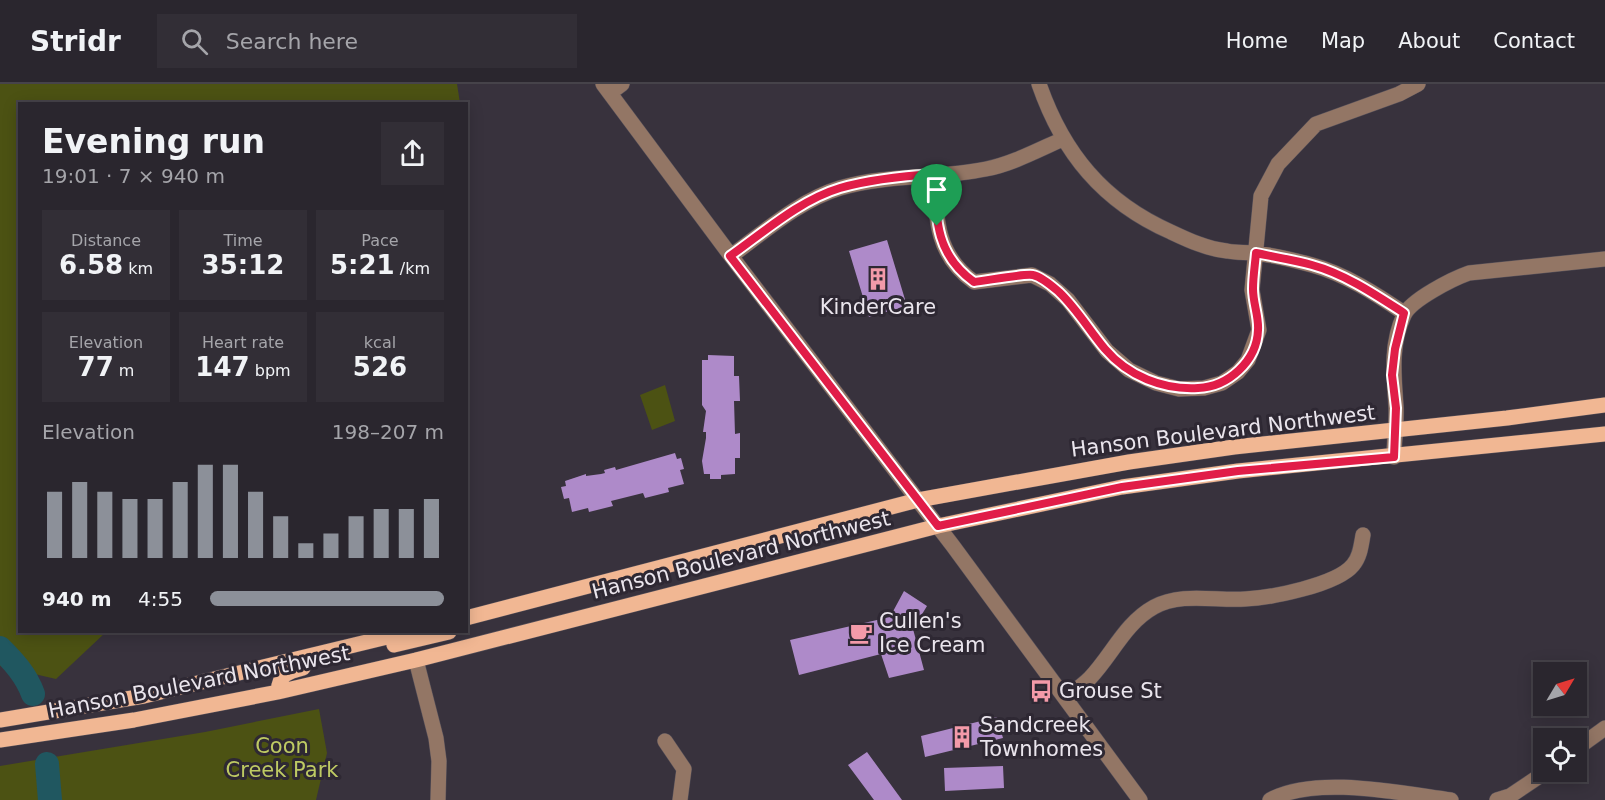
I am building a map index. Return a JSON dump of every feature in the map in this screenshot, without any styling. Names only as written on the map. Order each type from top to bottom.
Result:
[{"type":"main road","name":"Hanson Boulevard Northwest","points":[[468,618],[918,500],[1129,462],[1234,447],[1507,418],[1605,405]]},
{"type":"main road","name":"Hanson Boulevard Northwest","points":[[0,740],[134,720],[278,692],[416,660],[938,526],[1122,487],[1238,471],[1605,434]]},
{"type":"main road","points":[[468,627],[536,610],[555,596]]},
{"type":"main road","name":"Hanson Boulevard Northwest","points":[[0,720],[144,696],[404,633]]},
{"type":"main road","points":[[278,692],[278,681],[289,671],[445,633]]},
{"type":"street","points":[[1040,84],[1049,113],[1074,157],[1122,206],[1149,222],[1193,242],[1226,251],[1256,253],[1314,265],[1381,297],[1404,313]]},
{"type":"street","points":[[935,174],[937,226],[947,253],[959,272],[974,282],[1032,275],[1050,284],[1068,300],[1107,351],[1129,370],[1156,383],[1179,389],[1204,388],[1222,383],[1238,372],[1248,360],[1258,330],[1252,290],[1261,196],[1278,164],[1316,124],[1399,94],[1418,84]]},
{"type":"street","points":[[612,87],[730,256],[938,526],[1140,800]]},
{"type":"street","points":[[730,256],[786,216],[838,188],[896,177],[987,169],[1018,159],[1063,139]]},
{"type":"street","points":[[1394,457],[1396,408],[1392,375],[1395,349],[1404,313],[1434,289],[1469,273],[1605,259]]},
{"type":"street","points":[[1065,698],[1090,678],[1126,629],[1155,606],[1187,598],[1245,599],[1294,592],[1341,575],[1353,566],[1360,555],[1363,535]]},
{"type":"street","points":[[416,660],[436,738],[439,761],[438,800]]},
{"type":"street","points":[[1587,741],[1605,728]]},
{"type":"street","points":[[665,741],[684,769],[680,800]]},
{"type":"street","points":[[1497,800],[1510,796],[1533,780]]},
{"type":"street","points":[[1269,800],[1290,790],[1325,786],[1451,800]]},
{"type":"green space","points":[[0,84],[457,84],[460,102],[18,102],[18,633],[105,633],[56,679],[0,666]]},
{"type":"green space","points":[[665,385],[675,421],[652,430],[640,395]]},
{"type":"green space","name":"Coon Creek Park","points":[[319,709],[327,753],[316,800],[0,800],[0,766],[205,732]]},
{"type":"building","name":"KinderCare","points":[[887,240],[907,306],[869,317],[849,251]]},
{"type":"building","points":[[708,355],[734,356],[734,376],[739,376],[740,401],[734,401],[735,434],[740,433],[740,458],[735,458],[735,474],[721,475],[721,479],[710,479],[710,474],[704,474],[702,461],[706,438],[706,432],[703,432],[706,411],[702,405],[702,360],[708,360]]},
{"type":"building","points":[[675,453],[677,459],[681,458],[684,469],[680,470],[684,484],[668,488],[669,492],[645,498],[643,493],[611,501],[613,506],[589,512],[588,508],[572,512],[569,498],[564,499],[561,487],[566,486],[565,481],[586,474],[586,476],[605,473],[604,470],[615,467],[616,470]]},
{"type":"building","points":[[904,591],[927,606],[913,629],[924,670],[889,678],[881,654],[799,675],[790,640],[890,617]]},
{"type":"building","name":"Sandcreek Townhomes","points":[[997,717],[1003,738],[925,757],[921,736]]},
{"type":"building","points":[[867,752],[902,800],[874,800],[848,765]]},
{"type":"building","name":"Sandcreek Townhomes","points":[[1003,766],[1004,788],[945,791],[944,768]]},
{"type":"waterway","points":[[0,648],[19,669],[33,694]]},
{"type":"waterway","points":[[47,764],[50,800]]},
{"type":"place","name":"KinderCare","points":[[878,279]]},
{"type":"place","name":"Cullen's Ice Cream","points":[[861,633]]},
{"type":"place","name":"Grouse St","points":[[1041,691]]},
{"type":"place","name":"Sandcreek Townhomes","points":[[962,737]]},
{"type":"route","points":[[935,174],[937,226],[947,253],[959,272],[974,282],[1032,275],[1050,284],[1068,300],[1107,351],[1129,370],[1156,383],[1179,389],[1204,388],[1222,383],[1238,372],[1248,360],[1258,330],[1252,290],[1256,253],[1314,265],[1338,275],[1381,297],[1404,313],[1395,349],[1392,375],[1396,408],[1394,457],[1238,471],[1122,487],[938,526],[730,256],[786,216],[819,197],[838,188],[896,177],[935,174]]}]
